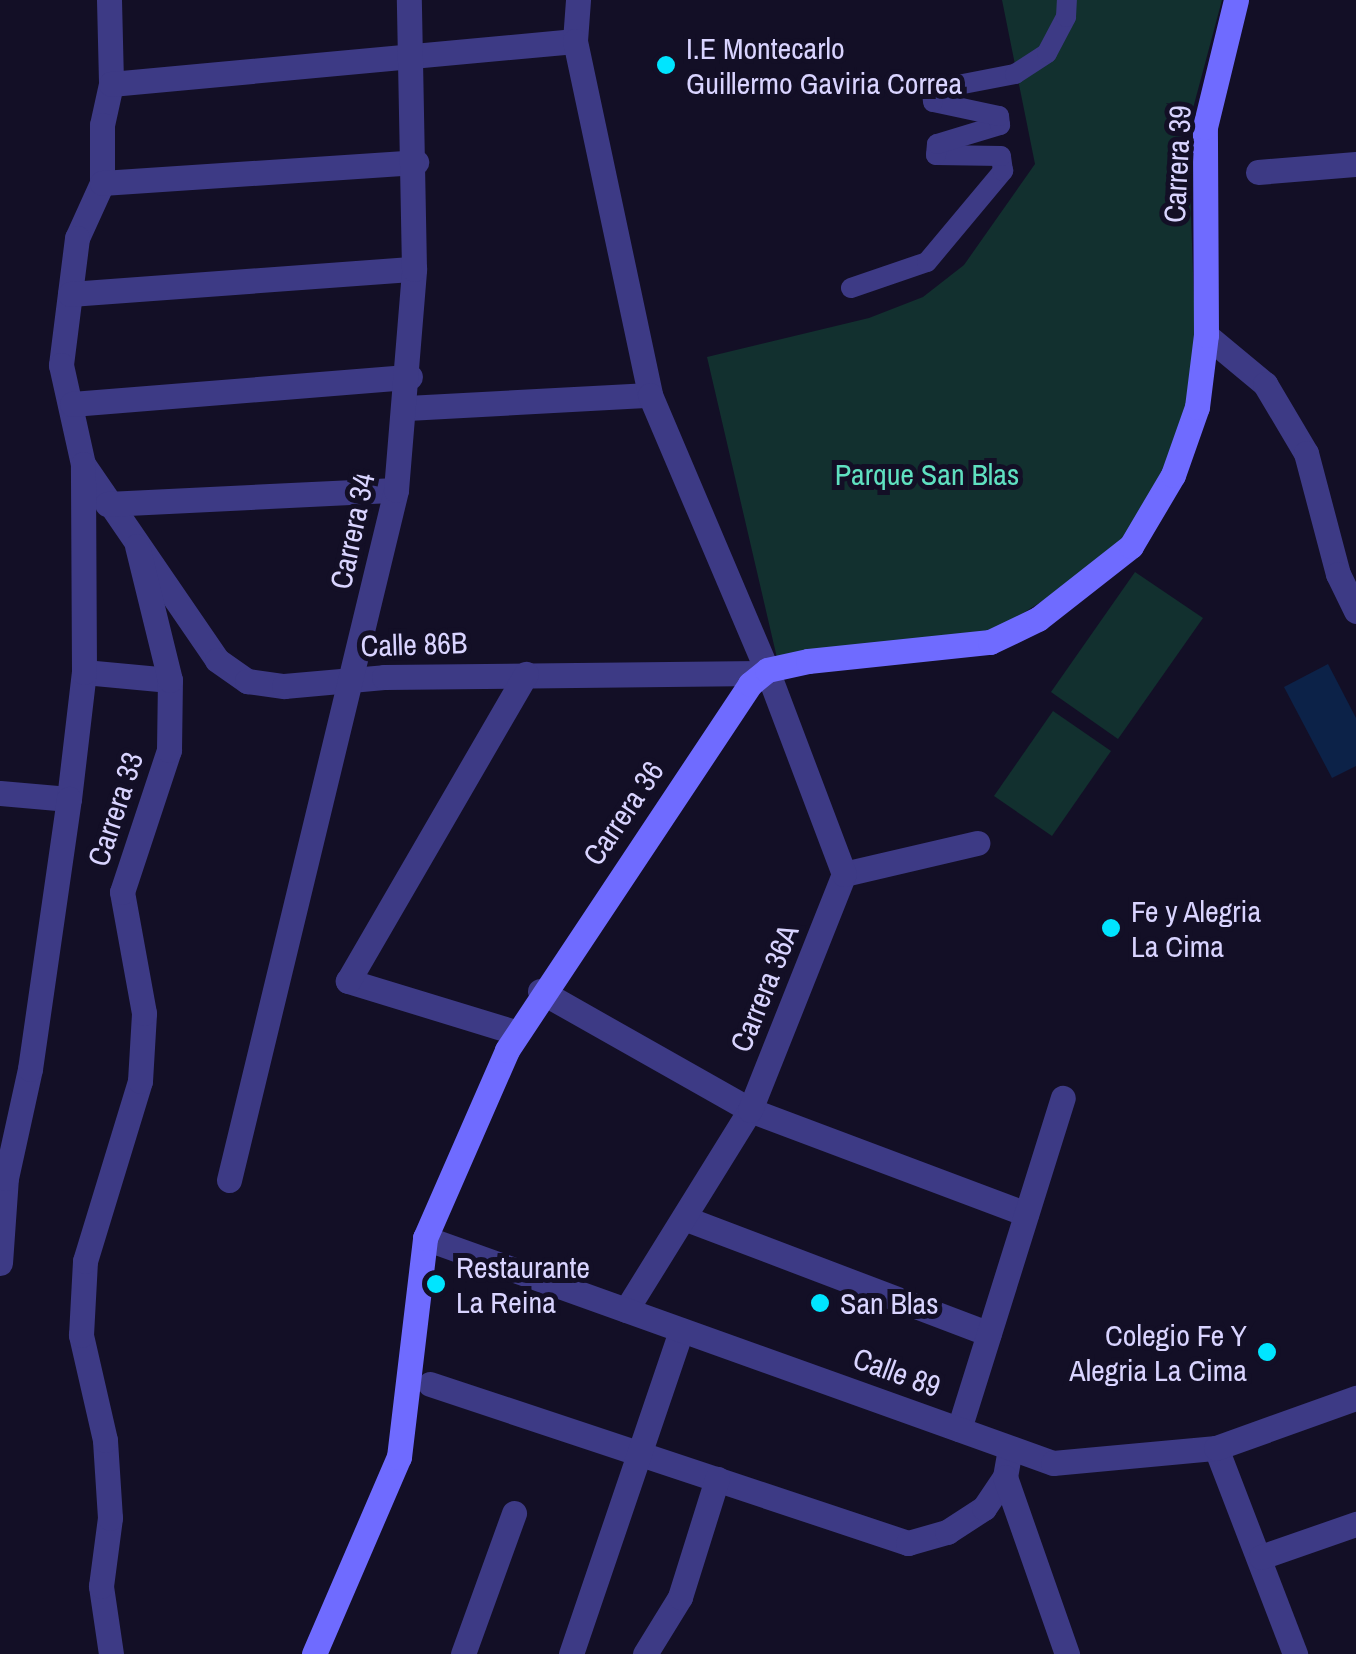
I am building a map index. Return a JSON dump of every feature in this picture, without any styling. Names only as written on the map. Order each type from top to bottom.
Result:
[{"type":"main road","name":"Carrera 39","points":[[1131,546],[1173,475],[1197,407],[1206,335],[1205,127],[1236,0]]},
{"type":"main road","name":"Calle 86B","points":[[763,672],[990,642],[1038,619],[1131,546]]},
{"type":"main road","name":"Carrera 36","points":[[314,1654],[398,1456],[424,1238],[515,1032],[763,672]]},
{"type":"street","name":"Carrera 33","points":[[109,0],[111,84],[102,124],[102,183],[83,216],[61,365],[83,464],[137,546],[170,680],[169,750],[122,892],[144,1012],[140,1082],[85,1262],[80,1336],[104,1440],[110,1518],[101,1586],[112,1654]]},
{"type":"street","name":"Carrera 34","points":[[230,1180],[396,490],[410,377],[414,268],[416,162],[409,0]]},
{"type":"street","points":[[578,0],[575,41],[650,396],[844,874],[977,843]]},
{"type":"street","points":[[852,288],[927,262],[1003,171],[1001,156],[936,155],[936,144],[1000,125],[999,116],[934,102],[932,90],[1015,74],[1047,53],[1066,16],[1067,0]]},
{"type":"street","points":[[111,84],[412,52],[575,41]]},
{"type":"street","points":[[102,183],[416,162]]},
{"type":"street","points":[[1258,172],[1356,164]]},
{"type":"street","points":[[70,294],[414,268]]},
{"type":"street","points":[[1206,335],[1265,384],[1306,453],[1356,611]]},
{"type":"street","points":[[72,404],[410,377]]},
{"type":"street","points":[[407,408],[650,396]]},
{"type":"street","points":[[0,1263],[6,1178],[30,1069],[84,672],[83,464]]},
{"type":"street","points":[[107,504],[396,490]]},
{"type":"street","name":"Calle 86B","points":[[137,546],[216,660],[247,681],[284,686],[348,679],[763,672]]},
{"type":"street","points":[[84,672],[170,680]]},
{"type":"street","points":[[515,1032],[348,981],[526,674]]},
{"type":"street","points":[[0,793],[69,799]]},
{"type":"street","name":"Carrera 36A","points":[[626,1310],[750,1110],[844,874]]},
{"type":"street","points":[[540,991],[750,1110],[1026,1214]]},
{"type":"street","points":[[959,1429],[1064,1098]]},
{"type":"street","points":[[684,1218],[990,1334]]},
{"type":"street","name":"Calle 89","points":[[424,1238],[1053,1462],[1216,1448],[1356,1398]]},
{"type":"street","points":[[572,1654],[681,1330]]},
{"type":"street","points":[[430,1384],[908,1543],[947,1532],[984,1508],[1004,1477],[1010,1448]]},
{"type":"street","points":[[1216,1448],[1295,1654]]},
{"type":"street","points":[[1004,1477],[1067,1654]]},
{"type":"street","points":[[645,1654],[680,1597],[717,1479]]},
{"type":"street","points":[[463,1654],[514,1513]]},
{"type":"street","points":[[1261,1557],[1356,1524]]},
{"type":"green space","name":"Parque San Blas","points":[[1002,0],[1222,0],[1188,127],[1195,331],[1189,404],[1167,471],[1125,540],[1079,578],[988,635],[777,658],[707,357],[869,318],[923,297],[964,265],[1035,164]]},
{"type":"green space","points":[[1135,572],[1203,618],[1118,739],[1051,692]]},
{"type":"green space","points":[[1053,711],[1111,751],[1052,836],[994,796]]},
{"type":"water","points":[[1328,664],[1356,718],[1356,766],[1332,778],[1284,687]]},
{"type":"place","name":"I.E Montecarlo Guillermo Gaviria Correa","points":[[666,65]]},
{"type":"place","name":"Fe y Alegria La Cima","points":[[1111,928]]},
{"type":"place","name":"Restaurante La Reina","points":[[436,1284]]},
{"type":"place","name":"San Blas","points":[[820,1303]]},
{"type":"place","name":"Colegio Fe Y Alegria La Cima","points":[[1267,1352]]}]
